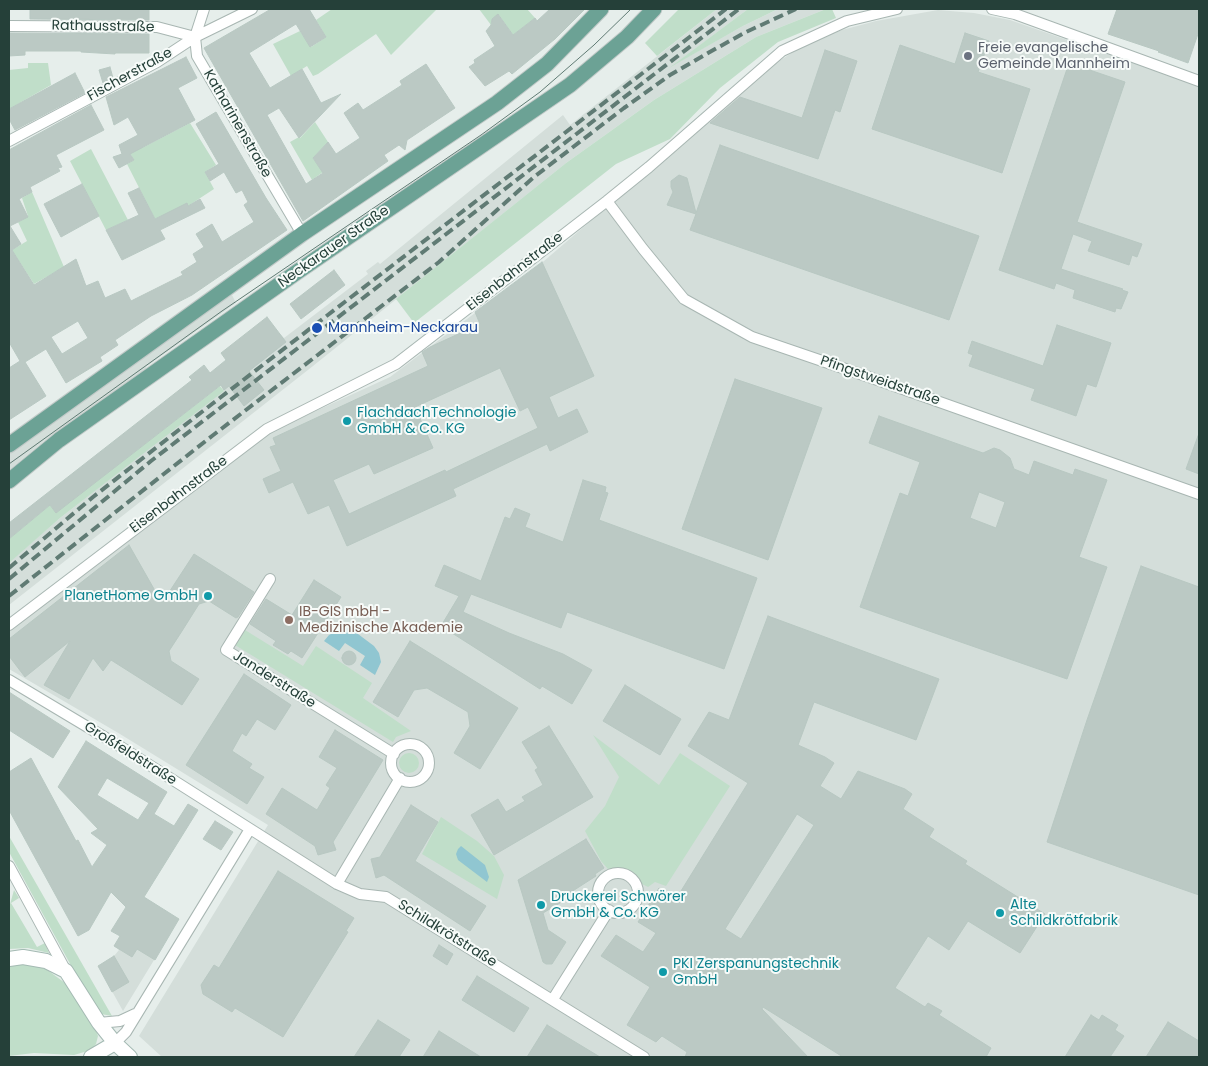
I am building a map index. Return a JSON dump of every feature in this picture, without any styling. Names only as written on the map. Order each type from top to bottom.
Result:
[{"type":"main road","name":"Neckarauer Straße","points":[[9,445],[302,234],[516,90],[560,52],[601,9]]},
{"type":"main road","name":"Neckarauer Straße","points":[[9,481],[59,440],[296,272],[570,86],[621,42],[644,14],[654,9]]},
{"type":"main road","points":[[9,959],[23,957],[46,961],[66,971],[99,1023],[130,1057]]},
{"type":"main road","points":[[90,1057],[116,1043]]},
{"type":"street","name":"Katharinenstraße","points":[[204,9],[195,37],[197,56],[302,234]]},
{"type":"street","name":"Fischerstraße","points":[[9,141],[158,62],[195,37],[252,9]]},
{"type":"street","name":"Eisenbahnstraße","points":[[9,625],[267,429],[396,364],[608,201],[782,50],[846,22],[897,9]]},
{"type":"street","points":[[992,9],[1015,14],[1199,81]]},
{"type":"street","name":"Rathausstraße","points":[[9,26],[157,27],[195,37]]},
{"type":"street","name":"Pfingstweidstraße","points":[[608,201],[643,249],[684,299],[747,335],[1199,494]]},
{"type":"street","name":"Janderstraße","points":[[270,579],[226,650],[394,754]]},
{"type":"street","name":"Großfeldstraße","points":[[9,680],[250,829]]},
{"type":"street","points":[[410,744],[420,747],[428,756],[428,768],[425,774],[412,782],[400,778],[392,767],[394,754],[400,747],[410,744]]},
{"type":"street","points":[[337,884],[400,778]]},
{"type":"street","points":[[116,1043],[126,1032],[250,829]]},
{"type":"street","name":"Schildkrötstraße","points":[[250,829],[337,884],[360,894],[386,896],[644,1057]]},
{"type":"street","points":[[9,866],[13,882],[66,971]]},
{"type":"street","points":[[553,999],[609,910]]},
{"type":"street","points":[[99,1023],[120,1021],[136,1014]]},
{"type":"shaded area","points":[[717,9],[748,9],[675,64],[778,9],[826,9],[756,37],[654,100],[566,163],[313,366],[9,605],[9,562],[60,518],[223,390],[218,381],[279,333],[284,338],[368,274],[366,271],[378,262],[380,264],[563,115],[570,125]]},
{"type":"shaded area","points":[[938,10],[974,13],[1010,20],[1199,86],[1199,1057],[162,1057],[139,1036],[268,825],[120,734],[9,669],[9,629],[270,432],[390,377],[544,261],[771,66],[811,41],[842,30],[876,21]]},
{"type":"shaded area","points":[[225,295],[227,298],[232,295],[236,303],[146,367],[147,369],[44,441],[9,470],[9,453]]},
{"type":"shaded area","points":[[144,897],[179,919],[123,1011],[98,966],[114,956],[119,950],[114,946]]},
{"type":"green space","points":[[332,9],[437,9],[391,55],[376,34],[318,74],[313,76],[307,66],[291,76],[273,44],[300,31],[311,47],[326,37],[316,20]]},
{"type":"green space","points":[[479,9],[527,9],[535,18],[513,35],[499,15],[492,19],[491,25]]},
{"type":"green space","points":[[679,9],[717,9],[657,56],[645,43]]},
{"type":"green space","points":[[748,9],[778,9],[743,26],[669,68]]},
{"type":"green space","points":[[826,9],[832,9],[836,18],[778,42],[720,88],[670,139],[616,164],[414,323],[396,299],[566,163],[654,100],[756,37]]},
{"type":"green space","points":[[28,63],[48,63],[51,85],[9,109],[9,70],[28,68]]},
{"type":"green space","points":[[315,122],[328,142],[313,158],[323,172],[312,180],[290,142],[300,138]]},
{"type":"green space","points":[[190,123],[216,165],[205,172],[214,189],[188,206],[155,219],[127,164],[134,160],[128,150],[144,147]]},
{"type":"green space","points":[[91,149],[128,220],[106,230],[70,161]]},
{"type":"green space","points":[[32,192],[64,267],[34,284],[12,250],[27,241],[18,222],[28,216],[22,198]]},
{"type":"green space","points":[[220,386],[224,391],[60,518],[9,563],[9,539],[50,505],[56,512]]},
{"type":"green space","points":[[245,630],[303,666],[316,646],[372,683],[363,698],[411,731],[396,737],[393,742],[235,645]]},
{"type":"green space","points":[[593,735],[659,785],[680,753],[730,786],[666,886],[655,882],[648,887],[642,884],[633,872],[626,869],[608,869],[601,861],[585,831],[605,806],[619,777]]},
{"type":"green space","points":[[409,753],[416,756],[419,763],[416,770],[409,773],[402,770],[399,763],[402,756]]},
{"type":"green space","points":[[441,817],[477,841],[494,856],[504,875],[497,899],[422,854]]},
{"type":"green space","points":[[9,836],[112,1016],[101,1014],[92,1004],[9,852]]},
{"type":"green space","points":[[14,890],[19,898],[11,903],[37,947],[45,943],[49,953],[28,948],[9,949],[9,908]]},
{"type":"green space","points":[[24,963],[46,969],[65,983],[93,1023],[98,1036],[96,1044],[91,1050],[74,1055],[34,1053],[9,1056],[9,964]]},
{"type":"water","points":[[343,628],[350,628],[374,646],[379,653],[381,662],[375,675],[360,665],[365,656],[345,643],[339,651],[324,641],[329,635]]},
{"type":"water","points":[[461,846],[485,865],[489,877],[487,882],[458,860],[456,854]]},
{"type":"building","points":[[30,9],[149,9],[149,20],[30,19]]},
{"type":"building","points":[[271,9],[309,9],[326,37],[310,47],[296,24],[249,53],[270,88],[302,69],[321,103],[341,94],[299,138],[279,108],[267,115],[306,184],[323,173],[313,158],[328,142],[336,154],[360,138],[344,113],[358,103],[363,110],[402,85],[400,81],[426,64],[455,108],[407,140],[405,150],[399,145],[384,155],[388,161],[303,221],[204,48]]},
{"type":"building","points":[[550,9],[585,9],[555,39],[512,74],[509,71],[485,86],[469,67],[475,63],[474,60],[495,46],[486,31],[491,25],[492,19],[498,14],[513,35],[535,18],[537,21]]},
{"type":"building","points":[[1117,9],[1199,9],[1199,31],[1188,63],[1108,34]]},
{"type":"building","points":[[9,33],[149,34],[149,53],[115,54],[81,51],[25,51],[25,55],[9,56]]},
{"type":"building","points":[[965,33],[989,41],[978,72],[1030,89],[1002,173],[872,129],[900,45],[955,64]]},
{"type":"building","points":[[825,50],[857,61],[840,112],[835,110],[818,159],[710,123],[740,97],[802,118]]},
{"type":"building","points":[[186,57],[197,78],[178,88],[195,120],[130,154],[134,160],[119,168],[113,157],[122,154],[119,145],[138,135],[128,117],[114,125],[106,97]]},
{"type":"building","points":[[1069,63],[1125,82],[1077,222],[1142,244],[1137,257],[1132,255],[1129,265],[1088,251],[1092,241],[1073,234],[1061,269],[1128,292],[1121,309],[1116,308],[1115,312],[1073,298],[1075,290],[1056,283],[1054,289],[999,270]]},
{"type":"building","points":[[110,67],[113,78],[103,83],[99,70]]},
{"type":"building","points":[[75,73],[85,93],[15,130],[9,119],[9,109]]},
{"type":"building","points":[[91,105],[104,130],[56,155],[62,167],[58,168],[60,171],[30,187],[32,192],[19,199],[28,217],[10,226],[21,244],[12,250],[34,285],[76,259],[86,286],[98,281],[105,298],[125,289],[131,301],[183,275],[181,272],[197,262],[193,254],[204,247],[196,234],[212,224],[222,242],[254,222],[244,205],[248,202],[242,190],[236,193],[224,172],[210,181],[205,172],[219,164],[196,124],[216,112],[287,230],[192,295],[151,316],[115,340],[118,345],[100,357],[102,361],[66,383],[46,349],[25,362],[46,396],[9,420],[9,368],[20,361],[9,342],[9,150]],"holes":[[[78,321],[88,338],[62,354],[51,337]]]},
{"type":"building","points":[[720,145],[979,236],[949,320],[690,230],[696,214],[667,205],[673,192],[671,181],[679,175],[687,178],[696,213]]},
{"type":"building","points":[[82,184],[99,216],[61,237],[44,204]]},
{"type":"building","points":[[139,188],[155,219],[187,203],[188,206],[200,199],[205,208],[160,230],[165,239],[122,260],[106,230],[139,215],[128,193]]},
{"type":"building","points":[[542,262],[594,376],[549,397],[558,418],[577,409],[588,432],[550,451],[547,444],[453,489],[456,496],[347,546],[329,505],[308,514],[293,482],[269,493],[263,479],[281,471],[270,447],[276,445],[273,438],[428,366],[422,352],[480,324],[475,312]],"holes":[[[500,368],[520,411],[528,407],[538,428],[446,472],[445,470],[349,514],[333,480],[369,464],[374,474],[433,448],[415,407]]]},
{"type":"building","points":[[334,270],[345,285],[301,319],[290,304]]},
{"type":"building","points":[[267,317],[286,342],[249,371],[264,390],[244,406],[229,386],[224,390],[221,385],[56,513],[50,505],[9,539],[9,523],[192,380],[189,377],[204,365],[210,373],[226,360],[221,353]]},
{"type":"building","points":[[1057,325],[1111,343],[1096,387],[1087,384],[1076,416],[1031,400],[1035,389],[969,366],[973,355],[968,353],[972,341],[1043,366]]},
{"type":"building","points":[[735,379],[822,408],[768,560],[682,529]]},
{"type":"building","points":[[879,416],[983,453],[994,448],[1000,450],[1010,458],[1014,469],[1029,475],[1034,461],[1073,475],[1075,469],[1107,480],[1079,557],[1107,567],[1067,679],[860,607],[900,493],[908,496],[920,462],[869,443]],"holes":[[[979,492],[1005,502],[996,528],[970,518]]]},
{"type":"building","points":[[1199,436],[1199,474],[1186,469]]},
{"type":"building","points":[[583,480],[606,487],[605,492],[608,493],[599,520],[757,578],[724,669],[567,612],[561,628],[471,594],[463,612],[509,633],[563,654],[592,670],[572,704],[542,686],[540,689],[441,626],[459,596],[435,586],[444,565],[481,581],[505,517],[510,519],[515,508],[530,514],[525,527],[563,542]]},
{"type":"building","points":[[129,545],[162,603],[194,554],[254,592],[236,618],[209,601],[199,604],[169,651],[171,661],[199,679],[182,705],[111,660],[103,671],[93,658],[69,699],[44,685],[70,641],[25,677],[9,656],[9,639]]},
{"type":"building","points":[[1141,566],[1199,587],[1199,895],[1047,842]]},
{"type":"building","name":"IB-GIS mbH - Medizinische Akademie","points":[[314,580],[341,597],[302,658],[291,651],[288,654],[273,645],[276,641],[250,624],[266,599],[292,615]]},
{"type":"building","points":[[768,616],[939,679],[916,740],[814,702],[798,745],[834,763],[820,786],[841,799],[858,771],[905,789],[912,794],[903,809],[934,829],[929,837],[967,861],[965,864],[1045,914],[1020,953],[968,921],[949,950],[928,936],[895,988],[925,1007],[928,1003],[942,1011],[939,1015],[991,1048],[986,1057],[843,1057],[763,1007],[762,1009],[808,1057],[685,1057],[687,1052],[662,1036],[656,1042],[627,1025],[650,987],[601,956],[616,935],[643,952],[656,933],[638,922],[659,888],[676,899],[748,783],[688,746],[709,712],[729,720]],"holes":[[[797,814],[814,825],[741,939],[725,929]]]},
{"type":"building","points":[[410,641],[518,708],[480,769],[454,753],[470,726],[468,712],[427,688],[414,690],[398,717],[373,702]]},
{"type":"building","points":[[346,651],[352,651],[356,658],[352,665],[346,665],[342,661],[342,655]]},
{"type":"building","points":[[244,674],[291,705],[275,730],[257,719],[246,736],[242,733],[232,751],[252,764],[249,768],[264,777],[247,804],[186,765]]},
{"type":"building","points":[[625,685],[681,719],[660,755],[603,721]]},
{"type":"building","points":[[9,692],[70,731],[53,758],[9,730]]},
{"type":"building","points":[[549,726],[593,797],[494,855],[471,815],[498,799],[506,812],[525,801],[522,797],[543,785],[535,770],[538,768],[522,742]]},
{"type":"building","points":[[335,730],[383,760],[333,842],[336,850],[318,855],[315,846],[266,814],[282,788],[317,810],[330,788],[326,785],[337,768],[319,757]]},
{"type":"building","points":[[86,741],[167,792],[154,814],[174,826],[188,804],[198,810],[144,897],[179,919],[155,960],[137,949],[132,957],[114,946],[120,936],[111,931],[126,907],[111,892],[89,930],[78,936],[9,810],[9,772],[31,758],[92,867],[107,845],[91,833],[98,829],[58,787]],"holes":[[[107,778],[149,803],[138,820],[97,795]]]},
{"type":"building","points":[[411,805],[438,822],[415,861],[486,906],[470,931],[384,875],[376,878],[371,859],[380,857]]},
{"type":"building","points":[[215,821],[233,832],[221,850],[203,839]]},
{"type":"building","name":"Druckerei Schwörer GmbH & Co. KG","points":[[586,839],[604,868],[595,874],[596,876],[568,894],[570,897],[543,913],[548,930],[566,942],[552,964],[546,964],[543,962],[518,880]]},
{"type":"building","points":[[278,871],[354,918],[346,931],[348,932],[283,1037],[235,1008],[232,1012],[203,994],[201,985],[214,965],[219,968]]},
{"type":"building","points":[[439,945],[453,954],[447,965],[433,956]]},
{"type":"building","points":[[114,956],[129,982],[112,992],[98,966]]},
{"type":"building","points":[[477,976],[529,1008],[514,1032],[462,1000]]},
{"type":"building","points":[[1091,1015],[1099,1020],[1102,1015],[1118,1025],[1115,1030],[1124,1036],[1110,1057],[1065,1057]]},
{"type":"building","points":[[378,1020],[410,1040],[399,1057],[354,1057]]},
{"type":"building","points":[[1168,1022],[1199,1041],[1199,1057],[1146,1057]]},
{"type":"building","points":[[547,1025],[600,1057],[527,1057]]},
{"type":"building","points":[[439,1031],[481,1057],[423,1057]]},
{"type":"tram line","points":[[9,464],[222,311],[481,135],[540,92],[594,45],[631,9]]},
{"type":"railway","points":[[9,568],[93,497],[212,404],[726,9]]},
{"type":"railway","points":[[9,579],[151,461],[739,9]]},
{"type":"railway","points":[[9,596],[212,436],[439,262],[534,177],[624,108],[670,75],[708,53],[746,32],[796,9]]},
{"type":"place","name":"Freie evangelische Gemeinde Mannheim","points":[[968,56]]},
{"type":"place","name":"Mannheim-Neckarau","points":[[317,328]]},
{"type":"place","name":"FlachdachTechnologie GmbH & Co. KG","points":[[347,421]]},
{"type":"place","name":"PlanetHome GmbH","points":[[208,596]]},
{"type":"place","name":"IB-GIS mbH - Medizinische Akademie","points":[[289,620]]},
{"type":"place","name":"Druckerei Schwörer GmbH & Co. KG","points":[[541,905]]},
{"type":"place","name":"Alte Schildkrötfabrik","points":[[1000,913]]},
{"type":"place","name":"PKI Zerspanungstechnik GmbH","points":[[663,972]]}]
